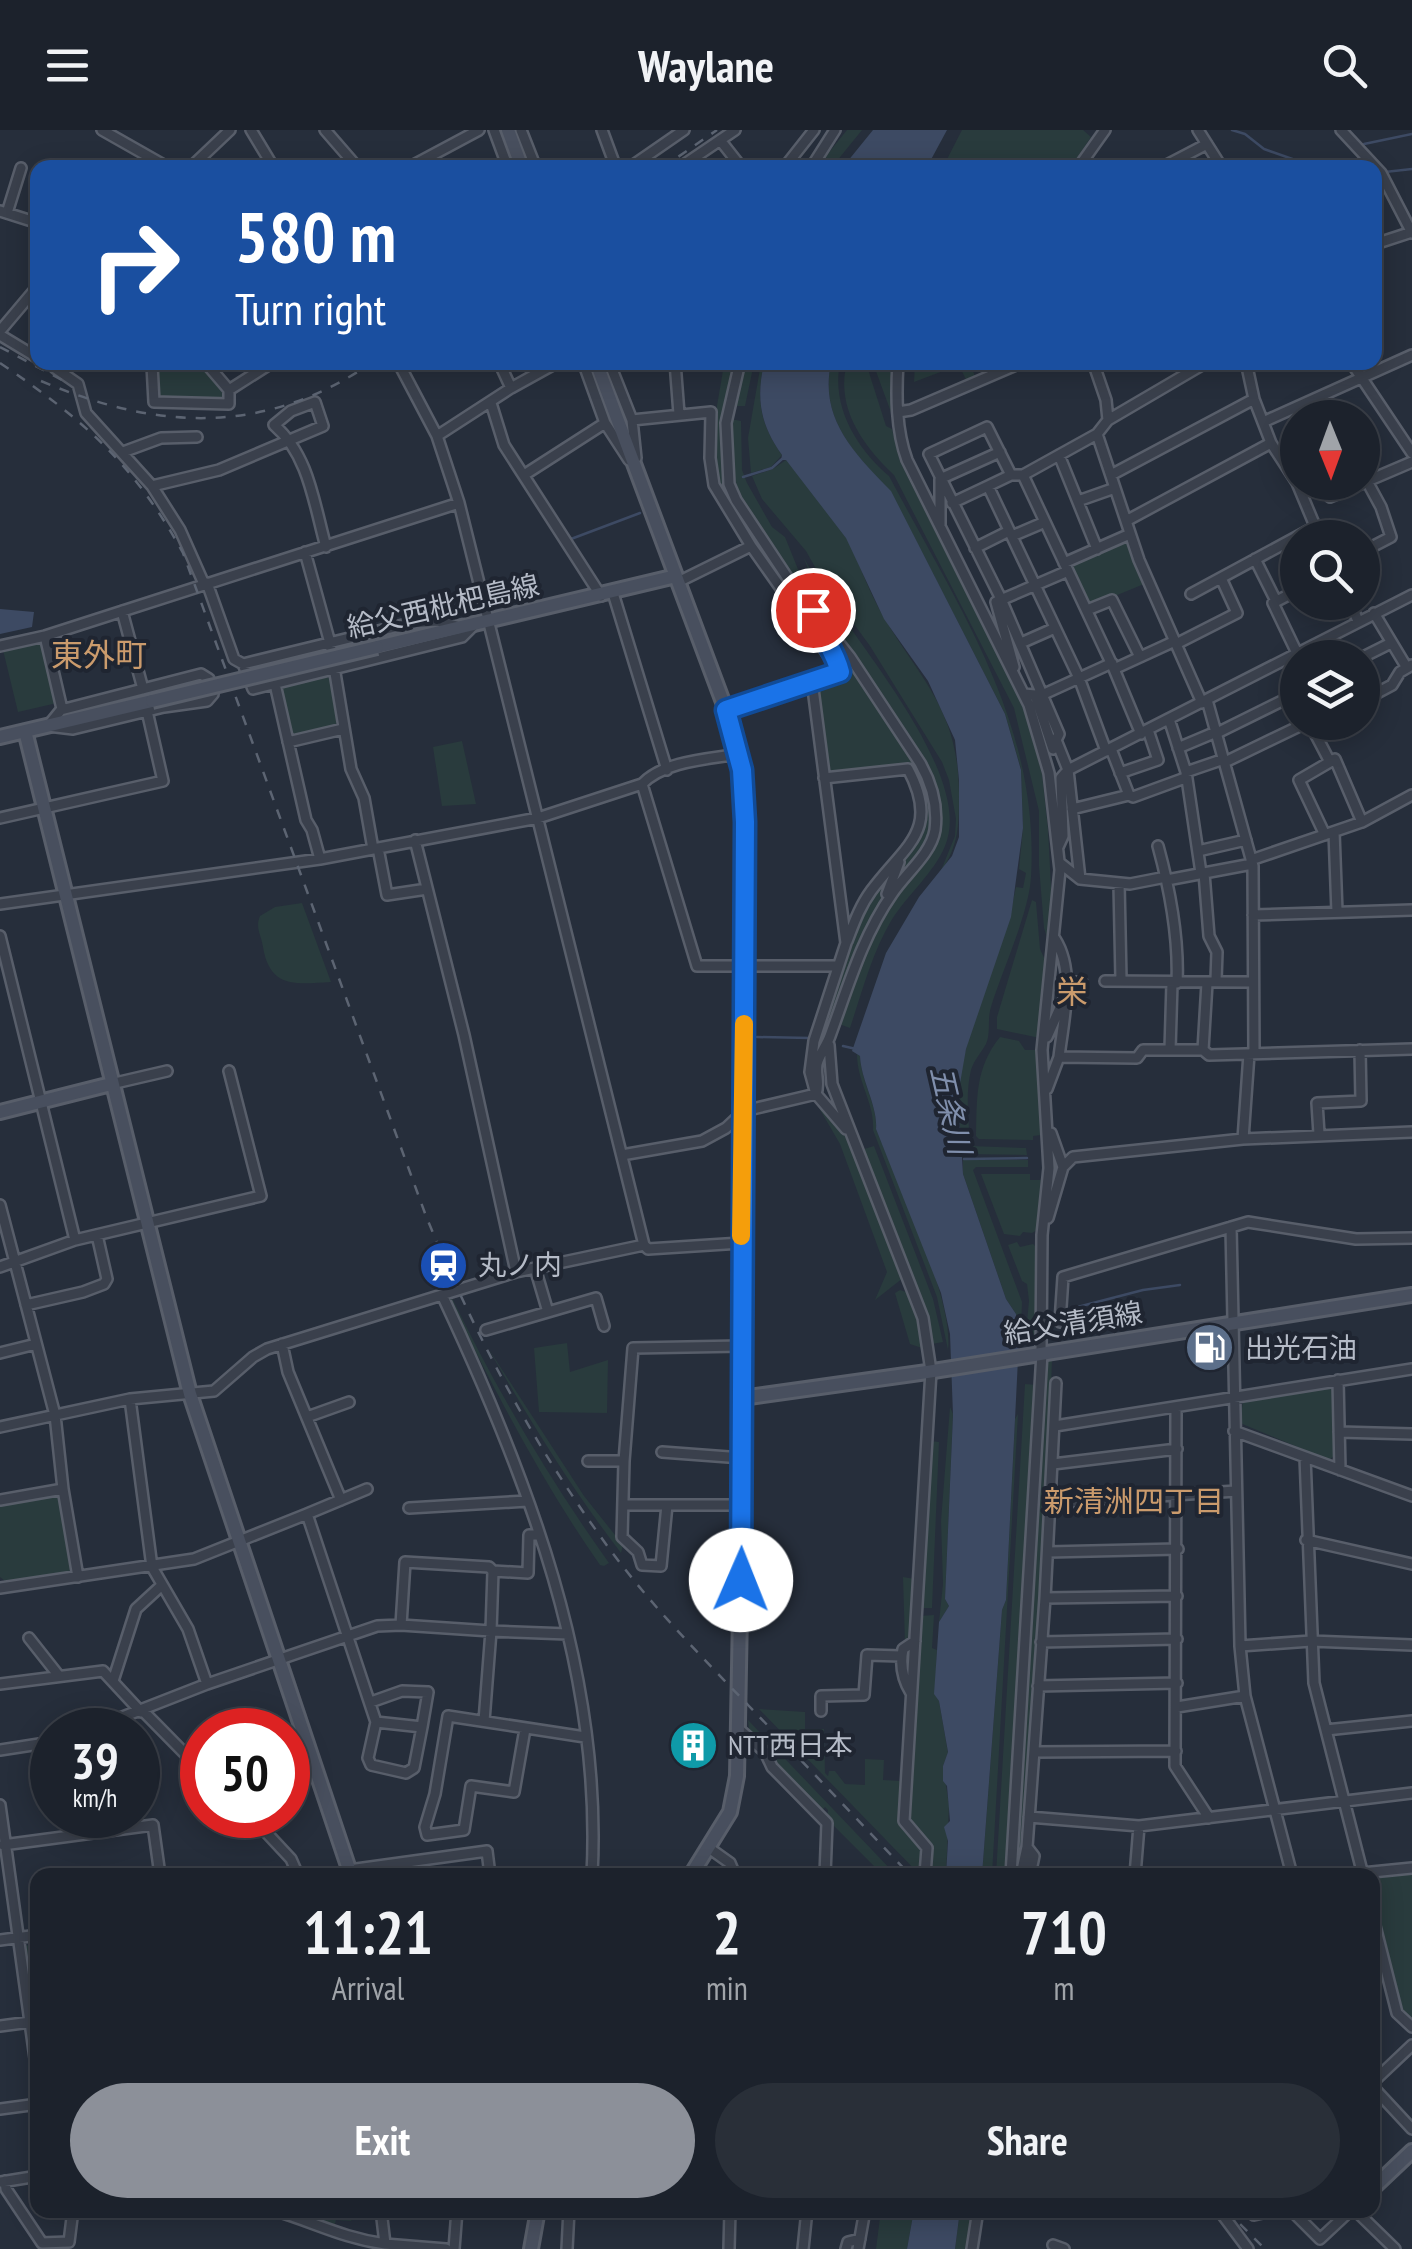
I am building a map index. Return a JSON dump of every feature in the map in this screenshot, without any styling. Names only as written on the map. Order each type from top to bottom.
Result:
[{"type":"main road","points":[[508,130],[519,160]]},
{"type":"main road","points":[[599,370],[726,710],[738,754],[745,822],[739,1729],[735,1796],[730,1812],[696,1868]]},
{"type":"main road","name":"給父西枇杷島線","points":[[0,737],[457,626],[677,579]]},
{"type":"main road","points":[[25,731],[190,1394],[294,1708]]},
{"type":"main road","points":[[0,1112],[112,1084]]},
{"type":"main road","name":"給父清須線","points":[[742,1398],[1412,1294]]},
{"type":"main road","points":[[310,1756],[349,1868]]},
{"type":"main road","points":[[1380,2182],[1412,2152]]},
{"type":"main road","points":[[531,2249],[537,2218]]},
{"type":"street","points":[[102,130],[154,160]]},
{"type":"street","points":[[198,160],[230,130]]},
{"type":"street","points":[[251,130],[269,160]]},
{"type":"street","points":[[327,130],[351,160]]},
{"type":"street","points":[[423,160],[479,130]]},
{"type":"street","points":[[494,130],[505,160]]},
{"type":"street","points":[[521,130],[533,160]]},
{"type":"street","points":[[602,130],[613,160]]},
{"type":"street","points":[[690,160],[735,130]]},
{"type":"street","points":[[790,160],[814,130]]},
{"type":"street","points":[[816,160],[836,130]]},
{"type":"street","points":[[1084,160],[1105,130]]},
{"type":"street","points":[[1198,130],[1217,160]]},
{"type":"street","points":[[1341,130],[1369,160]]},
{"type":"street","points":[[640,160],[678,132]]},
{"type":"street","points":[[720,140],[736,160]]},
{"type":"street","points":[[1176,160],[1207,144]]},
{"type":"street","points":[[21,168],[3,212],[30,221]]},
{"type":"street","points":[[1382,175],[1412,232],[1382,242]]},
{"type":"street","points":[[30,296],[0,333],[30,353]]},
{"type":"street","points":[[1382,367],[1412,355]]},
{"type":"street","points":[[60,370],[78,384],[86,413],[152,486],[180,530],[206,584],[234,660],[243,664],[411,623],[438,621],[457,626]]},
{"type":"street","points":[[154,370],[154,402],[229,404],[229,390],[212,370]]},
{"type":"street","points":[[229,390],[260,370]]},
{"type":"street","points":[[402,370],[438,436],[459,503],[482,622],[538,818],[644,1245],[648,1249],[741,1242]]},
{"type":"street","points":[[503,370],[512,388]]},
{"type":"street","points":[[438,436],[544,370]]},
{"type":"street","points":[[586,370],[605,423],[637,470]]},
{"type":"street","points":[[612,370],[632,420],[637,470]]},
{"type":"street","points":[[676,370],[679,414]]},
{"type":"street","points":[[738,370],[726,423],[729,484],[788,577],[850,657],[920,763],[936,804],[931,844],[883,906]]},
{"type":"street","points":[[898,370],[901,444],[1040,733],[1060,863],[1042,1050],[1049,1168],[1042,1235],[1040,1353],[1011,1868]]},
{"type":"street","points":[[898,412],[911,410],[997,370]]},
{"type":"street","points":[[1096,370],[1108,420]]},
{"type":"street","points":[[952,503],[1011,475],[1024,475],[1097,434],[1108,420],[1193,370]]},
{"type":"street","points":[[1248,370],[1271,444],[1296,483],[1312,520]]},
{"type":"street","points":[[1356,370],[1412,454]]},
{"type":"street","points":[[1263,422],[1375,370]]},
{"type":"street","points":[[1111,475],[1254,399]]},
{"type":"street","points":[[152,486],[219,470],[290,439],[323,426],[315,402],[291,411],[274,425],[290,439],[300,454],[326,547]]},
{"type":"street","points":[[491,402],[504,445],[607,594],[667,770]]},
{"type":"street","points":[[632,420],[711,412],[714,485],[751,546],[840,672]]},
{"type":"street","points":[[524,475],[605,423]]},
{"type":"street","points":[[1011,475],[987,428],[929,454],[1044,694],[1068,770],[1080,879]]},
{"type":"street","points":[[1097,434],[1130,534],[1216,732],[1252,862],[1252,1053],[1243,1139]]},
{"type":"street","points":[[123,452],[161,438],[197,437]]},
{"type":"street","points":[[1126,520],[1271,444]]},
{"type":"street","points":[[940,479],[1000,452]]},
{"type":"street","points":[[1060,455],[1097,549]]},
{"type":"street","points":[[1380,472],[1412,462]]},
{"type":"street","points":[[1024,475],[1158,760],[1120,773]]},
{"type":"street","points":[[940,479],[940,529]]},
{"type":"street","points":[[988,486],[1129,795]]},
{"type":"street","points":[[1078,501],[1115,488]]},
{"type":"street","points":[[1375,500],[1391,537],[1380,543]]},
{"type":"street","points":[[0,646],[44,636],[459,503]]},
{"type":"street","points":[[975,548],[1045,522]]},
{"type":"street","points":[[1014,673],[1014,660],[996,602],[1130,534]]},
{"type":"street","points":[[677,579],[751,546]]},
{"type":"street","points":[[1191,594],[1280,546]]},
{"type":"street","points":[[306,552],[330,643],[351,769],[364,798],[387,895],[427,889]]},
{"type":"street","points":[[1255,559],[1276,601]]},
{"type":"street","points":[[1044,694],[1140,657],[1237,613],[1221,578]]},
{"type":"street","points":[[1380,610],[1412,594]]},
{"type":"street","points":[[1280,599],[1273,603],[1289,640]]},
{"type":"street","points":[[1086,610],[1112,600],[1140,657]]},
{"type":"street","points":[[813,610],[840,672]]},
{"type":"street","points":[[0,818],[163,781],[147,700],[122,611]]},
{"type":"street","points":[[1378,620],[1409,667],[1380,691]]},
{"type":"street","points":[[1319,640],[1358,621]]},
{"type":"street","points":[[243,664],[253,689],[462,637],[482,622]]},
{"type":"street","points":[[1021,643],[1055,628]]},
{"type":"street","points":[[44,636],[62,710]]},
{"type":"street","points":[[1380,648],[1391,643]]},
{"type":"street","points":[[1057,850],[1063,836],[1061,778],[1068,770],[1280,660]]},
{"type":"street","points":[[726,710],[840,672]]},
{"type":"street","points":[[48,726],[62,710],[147,700],[206,701],[213,694],[210,679],[201,674],[147,700]]},
{"type":"street","points":[[812,682],[846,943]]},
{"type":"street","points":[[275,684],[306,820],[320,859]]},
{"type":"street","points":[[1024,694],[1035,696],[1059,766],[1068,770]]},
{"type":"street","points":[[1178,748],[1280,702]]},
{"type":"street","points":[[1169,719],[1186,775],[1210,936],[1217,952],[1204,1050]]},
{"type":"street","points":[[288,742],[343,729]]},
{"type":"street","points":[[1072,809],[1133,797],[1280,735]]},
{"type":"street","points":[[1318,740],[1330,762]]},
{"type":"street","points":[[0,904],[320,859],[538,818],[642,784],[667,770],[698,760],[738,754]]},
{"type":"street","points":[[1337,912],[1329,833],[1299,780],[1335,759],[1362,822]]},
{"type":"street","points":[[824,778],[908,769],[920,793],[922,822],[916,837],[862,904],[814,1041],[810,1072],[816,1094],[852,1135]]},
{"type":"street","points":[[642,784],[697,966],[838,966]]},
{"type":"street","points":[[1060,863],[1080,879],[1130,884],[1203,873],[1252,862],[1362,822],[1412,795]]},
{"type":"street","points":[[415,840],[464,1035],[516,1272]]},
{"type":"street","points":[[1198,851],[1246,840]]},
{"type":"street","points":[[1158,846],[1167,878],[1178,958],[1170,1050]]},
{"type":"street","points":[[816,1094],[817,1063],[902,855]]},
{"type":"street","points":[[1119,883],[1121,980]]},
{"type":"street","points":[[1252,915],[1412,910]]},
{"type":"street","points":[[0,936],[76,1240]]},
{"type":"street","points":[[1045,1098],[1059,1057],[1065,1000],[1062,950],[1055,940]]},
{"type":"street","points":[[1106,981],[1253,982]]},
{"type":"street","points":[[1066,982],[1082,982]]},
{"type":"street","points":[[1042,1050],[1060,1003],[1065,1000]]},
{"type":"street","points":[[828,1042],[832,1084],[923,1318],[934,1371],[904,1821],[927,1848],[926,1868]]},
{"type":"street","points":[[1059,1057],[1137,1058],[1143,1050],[1204,1050],[1210,1055],[1412,1049]]},
{"type":"street","points":[[1319,1134],[1317,1103],[1361,1101],[1360,1050]]},
{"type":"street","points":[[112,1084],[167,1071]]},
{"type":"street","points":[[0,1268],[76,1240],[261,1196],[228,1071]]},
{"type":"street","points":[[622,1155],[714,1137],[744,1111],[816,1094]]},
{"type":"street","points":[[1048,1126],[1063,1167]]},
{"type":"street","points":[[1042,1235],[1063,1167],[1072,1158],[1243,1139],[1412,1132]]},
{"type":"street","points":[[0,1205],[56,1415],[63,1489],[78,1577]]},
{"type":"street","points":[[1060,1322],[1063,1276],[1248,1222],[1356,1239],[1412,1238]]},
{"type":"street","points":[[1232,1227],[1240,1646],[1245,1696],[1290,1868]]},
{"type":"street","points":[[26,1305],[104,1284],[97,1235]]},
{"type":"street","points":[[0,1426],[130,1398],[214,1391],[253,1357],[282,1344],[516,1272],[644,1245]]},
{"type":"street","points":[[535,1268],[548,1312]]},
{"type":"street","points":[[443,1296],[495,1414],[539,1535],[568,1634],[592,1790],[592,1868]]},
{"type":"street","points":[[486,1330],[596,1298],[604,1326]]},
{"type":"street","points":[[0,1353],[36,1344]]},
{"type":"street","points":[[282,1344],[288,1372],[341,1500]]},
{"type":"street","points":[[667,1505],[662,1566],[640,1564],[638,1552],[622,1536],[634,1348],[741,1346]]},
{"type":"street","points":[[1055,1426],[1412,1370]]},
{"type":"street","points":[[1338,1380],[1340,1470]]},
{"type":"street","points":[[1022,1868],[1027,1846],[1046,1598],[1056,1383]]},
{"type":"street","points":[[130,1398],[152,1567],[188,1629],[207,1684]]},
{"type":"street","points":[[307,1418],[349,1402]]},
{"type":"street","points":[[1176,1407],[1175,1766],[1209,1818]]},
{"type":"street","points":[[1234,1432],[1412,1496]]},
{"type":"street","points":[[1339,1432],[1412,1434]]},
{"type":"street","points":[[1053,1464],[1177,1449]]},
{"type":"street","points":[[662,1452],[742,1458]]},
{"type":"street","points":[[1306,1458],[1314,1683],[1361,1868]]},
{"type":"street","points":[[588,1460],[624,1461]]},
{"type":"street","points":[[0,1500],[63,1489]]},
{"type":"street","points":[[0,1588],[194,1559],[367,1489]]},
{"type":"street","points":[[1051,1503],[1236,1492]]},
{"type":"street","points":[[409,1508],[527,1501]]},
{"type":"street","points":[[623,1505],[742,1505]]},
{"type":"street","points":[[307,1514],[371,1702],[376,1722],[368,1758],[371,1765],[406,1773],[414,1768],[428,1692],[402,1691],[371,1702]]},
{"type":"street","points":[[401,1624],[405,1562],[489,1567],[494,1572],[528,1574],[529,1535],[539,1535]]},
{"type":"street","points":[[1306,1540],[1412,1564]]},
{"type":"street","points":[[1048,1552],[1178,1550]]},
{"type":"street","points":[[484,1721],[494,1572]]},
{"type":"street","points":[[113,1681],[136,1609],[162,1585]]},
{"type":"street","points":[[1046,1598],[1178,1596]]},
{"type":"street","points":[[151,1708],[207,1684],[386,1624],[568,1634]]},
{"type":"street","points":[[28,1638],[59,1676]]},
{"type":"street","points":[[1041,1642],[1177,1638]]},
{"type":"street","points":[[1240,1646],[1310,1640],[1412,1645]]},
{"type":"street","points":[[912,1695],[905,1684],[902,1656],[903,1649],[915,1642]]},
{"type":"street","points":[[821,1711],[821,1696],[864,1695],[867,1655],[902,1656]]},
{"type":"street","points":[[0,1684],[103,1671],[138,1708]]},
{"type":"street","points":[[1038,1686],[1177,1684]]},
{"type":"street","points":[[1176,1707],[1245,1696]]},
{"type":"street","points":[[464,1830],[427,1836],[448,1716],[585,1737]]},
{"type":"street","points":[[1326,1730],[1412,1721]]},
{"type":"street","points":[[376,1722],[422,1727]]},
{"type":"street","points":[[462,1854],[471,1786],[514,1792],[525,1729]]},
{"type":"street","points":[[739,1729],[765,1752],[772,1767],[827,1823],[825,1868]]},
{"type":"street","points":[[160,1730],[180,1750]]},
{"type":"street","points":[[0,1750],[30,1746]]},
{"type":"street","points":[[1034,1752],[1176,1751]]},
{"type":"street","points":[[1029,1817],[1139,1826],[1412,1793]]},
{"type":"street","points":[[0,1805],[3,1845],[30,2001]]},
{"type":"street","points":[[1136,1868],[1139,1826]]},
{"type":"street","points":[[3,1845],[55,1838]]},
{"type":"street","points":[[155,1838],[159,1868]]},
{"type":"street","points":[[271,1838],[295,1868]]},
{"type":"street","points":[[1027,1846],[1034,1856],[1031,1868]]},
{"type":"street","points":[[709,1848],[732,1868]]},
{"type":"street","points":[[375,1868],[487,1851],[489,1868]]},
{"type":"street","points":[[1380,1872],[1412,1868]]},
{"type":"street","points":[[0,1940],[30,1936]]},
{"type":"street","points":[[1380,1959],[1397,2012],[1412,2027]]},
{"type":"street","points":[[0,2026],[30,2022]]},
{"type":"street","points":[[1380,2077],[1412,2045]]},
{"type":"street","points":[[1380,2094],[1412,2128]]},
{"type":"street","points":[[0,2109],[30,2105]]},
{"type":"street","points":[[30,2177],[3,2181],[42,2243],[68,2246],[72,2218]]},
{"type":"street","points":[[294,2218],[349,2239],[450,2249],[455,2218]]},
{"type":"street","points":[[382,2218],[385,2244]]},
{"type":"street","points":[[567,2249],[569,2218]]},
{"type":"street","points":[[729,2249],[730,2218]]},
{"type":"street","points":[[803,2249],[806,2218]]},
{"type":"street","points":[[846,2249],[848,2242],[859,2244],[864,2218]]},
{"type":"street","points":[[972,2249],[977,2218]]},
{"type":"street","points":[[1225,2218],[1248,2249]]},
{"type":"street","points":[[1299,2218],[1320,2238],[1344,2218]]},
{"type":"street","points":[[1362,2218],[1395,2249]]},
{"type":"street","points":[[1052,2244],[1064,2249]]},
{"type":"shaded area","points":[[847,130],[862,130],[838,160],[823,160]]},
{"type":"shaded area","points":[[962,130],[1083,130],[1091,137],[1076,160],[947,160]]},
{"type":"shaded area","points":[[157,370],[204,370],[227,398],[223,401],[157,397]]},
{"type":"shaded area","points":[[723,370],[736,370],[722,423],[725,486],[809,612],[816,633],[742,527],[719,482],[714,463]]},
{"type":"shaded area","points":[[743,370],[753,370],[745,406],[735,406]]},
{"type":"shaded area","points":[[760,370],[763,370],[762,411],[782,455],[771,467],[751,473],[748,438]]},
{"type":"shaded area","points":[[830,370],[839,370],[839,395],[849,426],[889,476],[967,620],[1008,717],[1022,768],[1030,821],[1029,891],[991,1007],[986,1044],[971,1070],[968,1108],[970,1146],[1026,1148],[1027,1155],[963,1154],[958,1120],[959,1086],[974,1019],[1016,887],[1023,888],[1026,873],[1019,869],[1023,828],[1021,769],[1005,714],[891,492],[853,449],[835,418]]},
{"type":"shaded area","points":[[846,370],[868,370],[900,461],[1025,710],[1042,774],[1048,829],[1052,907],[1049,944],[1039,866],[1039,811],[1014,708],[894,475],[854,425],[844,379]]},
{"type":"shaded area","points":[[876,370],[892,370],[892,415]]},
{"type":"shaded area","points":[[915,370],[946,370],[914,382]]},
{"type":"shaded area","points":[[961,370],[972,370],[977,380],[968,384]]},
{"type":"shaded area","points":[[731,419],[741,421],[742,470],[747,483],[772,527],[785,537],[812,604],[745,506],[732,464]]},
{"type":"shaded area","points":[[786,460],[842,529],[880,611],[946,720],[957,765],[959,815],[957,835],[940,873],[955,836],[949,780],[942,762],[870,646],[806,551],[762,499],[752,476]]},
{"type":"shaded area","points":[[1124,543],[1144,584],[1093,605],[1089,603],[1072,569],[1075,564]]},
{"type":"shaded area","points":[[804,558],[924,740],[941,779],[950,815],[945,846],[884,933],[850,1028],[839,1024],[855,977],[884,911],[934,847],[939,832],[939,804],[925,763],[827,621]]},
{"type":"shaded area","points":[[819,622],[917,763],[926,784],[932,817],[930,830],[891,886],[922,829],[925,803],[921,786],[912,765],[833,774],[828,770],[818,691],[821,685],[849,674]]},
{"type":"shaded area","points":[[43,644],[57,703],[18,712],[3,650]]},
{"type":"shaded area","points":[[325,676],[330,679],[337,722],[334,728],[291,735],[281,687]]},
{"type":"shaded area","points":[[462,741],[476,804],[442,806],[433,747]]},
{"type":"shaded area","points":[[894,867],[880,906],[862,936],[824,1046],[815,1060],[844,958],[866,910]]},
{"type":"shaded area","points":[[1032,900],[1036,902],[1040,949],[1046,962],[1040,1038],[997,1029],[997,1017]]},
{"type":"shaded area","points":[[302,903],[331,982],[286,981],[266,961],[258,928],[260,916],[275,907]]},
{"type":"shaded area","points":[[1000,1037],[1019,1041],[1025,1050],[1038,1050],[1041,1135],[1033,1136],[1033,1140],[976,1136],[982,1072]]},
{"type":"shaded area","points":[[857,1054],[876,1129],[933,1271],[942,1301],[948,1350],[937,1297],[873,1130]]},
{"type":"shaded area","points":[[815,1101],[848,1136],[903,1278],[875,1300],[887,1272],[840,1144]]},
{"type":"shaded area","points":[[874,1146],[933,1299],[943,1342],[932,1344],[926,1314],[861,1150]]},
{"type":"shaded area","points":[[963,1160],[1028,1160],[1028,1167],[973,1170],[1022,1302],[1021,1329],[1016,1332],[1016,1314],[1006,1299],[963,1174]]},
{"type":"shaded area","points":[[981,1174],[1030,1174],[1030,1180],[1041,1180],[1037,1230],[1020,1236],[1004,1234]]},
{"type":"shaded area","points":[[1017,1242],[1020,1247],[1033,1244],[1037,1248],[1035,1342],[1025,1343],[1027,1284],[1022,1281],[1008,1245]]},
{"type":"shaded area","points":[[895,1293],[909,1293],[922,1333],[922,1348],[910,1344]]},
{"type":"shaded area","points":[[451,1296],[524,1433],[609,1563],[604,1566],[578,1533],[539,1468],[449,1300]]},
{"type":"shaded area","points":[[567,1343],[570,1372],[608,1360],[607,1413],[539,1412],[534,1348]]},
{"type":"shaded area","points":[[488,1348],[584,1496],[623,1545],[621,1553],[551,1453]]},
{"type":"shaded area","points":[[1046,1360],[1052,1360],[1046,1524],[1025,1818],[1022,1851],[1015,1868]]},
{"type":"shaded area","points":[[1025,1384],[1037,1385],[1007,1868],[996,1868]]},
{"type":"shaded area","points":[[1331,1387],[1335,1455],[1329,1460],[1240,1423],[1243,1401]]},
{"type":"shaded area","points":[[950,1407],[953,1414],[945,1599],[949,1606],[939,1622],[943,1584],[941,1521]]},
{"type":"shaded area","points":[[1018,1414],[992,1868],[983,1868],[1002,1610],[1006,1600]]},
{"type":"shaded area","points":[[930,1441],[939,1442],[932,1608],[921,1608]]},
{"type":"shaded area","points":[[55,1494],[60,1497],[72,1568],[68,1572],[5,1581],[0,1577],[0,1503]]},
{"type":"shaded area","points":[[903,1577],[915,1579],[912,1637],[905,1644]]},
{"type":"shaded area","points":[[934,1615],[935,1694],[948,1753],[943,1766],[949,1805],[946,1868],[930,1868],[932,1846],[909,1819],[920,1616]]},
{"type":"shaded area","points":[[759,1709],[805,1712],[805,1729],[824,1729],[825,1773],[828,1776],[829,1771],[835,1771],[845,1784],[865,1785],[865,1759],[884,1760],[883,1780],[901,1781],[899,1822],[922,1851],[921,1868],[913,1868]]},
{"type":"shaded area","points":[[748,1720],[889,1868],[876,1868],[827,1819],[825,1807],[821,1811],[779,1772],[770,1752],[749,1729]]},
{"type":"shaded area","points":[[1412,1872],[1412,2019],[1403,2010],[1380,1919],[1380,1875]]},
{"type":"shaded area","points":[[309,2218],[353,2218],[336,2220],[334,2227]]},
{"type":"shaded area","points":[[880,2218],[913,2218],[907,2249],[876,2249]]},
{"type":"shaded area","points":[[959,2218],[972,2218],[968,2249],[955,2249]]},
{"type":"water","points":[[873,130],[947,130],[931,160],[849,160]]},
{"type":"water","name":"五条川","points":[[763,370],[830,370],[830,401],[835,418],[853,449],[891,491],[1005,714],[1021,770],[1023,828],[1011,917],[966,1049],[958,1095],[963,1174],[1006,1299],[1016,1314],[1019,1339],[1006,1600],[1002,1610],[983,1868],[946,1868],[948,1841],[944,1827],[950,1821],[943,1766],[948,1752],[939,1701],[934,1694],[939,1622],[949,1606],[945,1599],[953,1415],[950,1334],[941,1293],[876,1129],[860,1056],[852,1051],[886,953],[919,897],[952,856],[959,837],[955,740],[928,681],[884,619],[846,538],[786,460],[781,460],[762,411]]},
{"type":"water","points":[[0,609],[34,612],[32,627],[0,634]]},
{"type":"water","points":[[913,2218],[959,2218],[955,2249],[907,2249]]},
{"type":"waterway","points":[[1232,130],[1245,134],[1264,149],[1295,160]]},
{"type":"waterway","points":[[1364,144],[1412,134]]},
{"type":"waterway","points":[[1385,172],[1412,169]]},
{"type":"waterway","points":[[743,477],[772,468],[782,459]]},
{"type":"waterway","points":[[571,539],[640,513]]},
{"type":"waterway","points":[[757,1037],[810,1038]]},
{"type":"waterway","points":[[843,1046],[856,1049]]},
{"type":"waterway","name":"五条川","points":[[964,1159],[1027,1158]]},
{"type":"waterway","points":[[1066,1310],[1143,1290],[1180,1285]]},
{"type":"railway","points":[[674,160],[717,130]]},
{"type":"railway","points":[[0,347],[30,363]]},
{"type":"railway","points":[[0,363],[57,404],[104,446],[145,494],[183,553],[426,1216],[483,1342],[551,1463],[603,1540],[654,1605],[903,1868]]},
{"type":"railway","points":[[43,370],[62,380]]},
{"type":"railway","points":[[41,381],[127,410],[210,418],[251,414],[292,403],[359,370]]},
{"type":"railway","points":[[1234,2218],[1265,2249]]},
{"type":"slow traffic","points":[[741,1236],[744,1024]]},
{"type":"place","name":"丸ノ内","points":[[443,1265]]},
{"type":"place","name":"出光石油","points":[[1210,1348]]},
{"type":"place","name":"NTT西日本","points":[[693,1745]]},
{"type":"district","name":"東外町","points":[[99,655]]},
{"type":"district","name":"栄","points":[[1072,992]]},
{"type":"district","name":"新清洲四丁目","points":[[1134,1502]]},
{"type":"route","points":[[741,1580],[745,822],[742,770],[726,710],[840,672],[813,610]]}]
